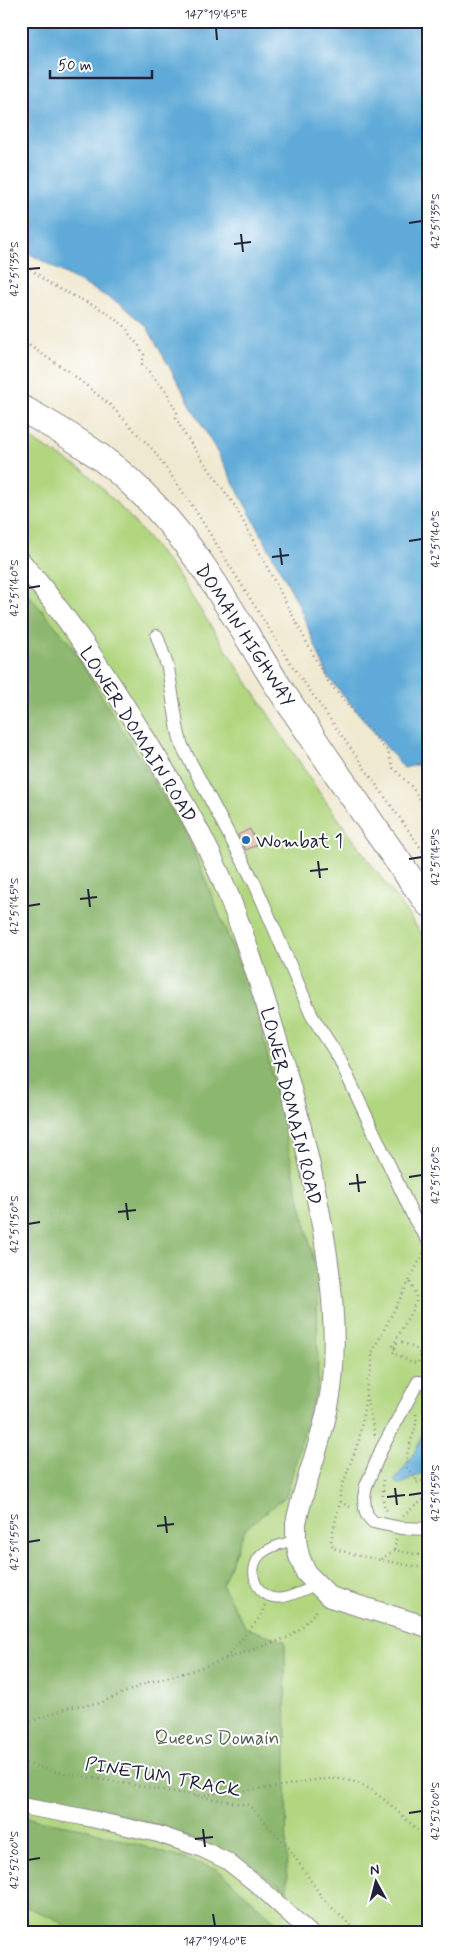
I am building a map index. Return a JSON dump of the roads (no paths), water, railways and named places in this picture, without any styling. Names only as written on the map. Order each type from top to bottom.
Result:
[{"type":"main road","name":"DOMAIN HIGHWAY","points":[[21,408],[83,444],[116,469],[142,492],[186,542],[334,770],[428,903]]},
{"type":"street","name":"LOWER DOMAIN ROAD","points":[[21,562],[44,589],[81,639],[173,783],[198,830],[227,892],[246,942],[288,1074],[315,1189],[329,1271],[333,1325],[332,1381],[325,1422],[296,1523],[296,1540],[299,1556],[306,1573],[323,1591]]},
{"type":"street","points":[[157,636],[168,668],[182,746],[255,884],[312,1016],[339,1058],[426,1245]]},
{"type":"street","points":[[428,1383],[418,1382],[382,1448],[366,1486],[364,1498],[365,1508],[372,1522],[428,1529]]},
{"type":"street","points":[[323,1591],[428,1628]]},
{"type":"street","points":[[21,1806],[84,1817],[158,1834],[202,1850],[227,1861],[261,1888],[310,1933]]},
{"type":"lane","points":[[296,1540],[275,1546],[262,1553],[255,1563],[253,1576],[258,1588],[269,1596],[280,1598],[323,1591]]},
{"type":"water","points":[[21,21],[428,21],[428,762],[404,768],[328,677],[297,601],[147,327],[120,304],[21,249]]},
{"type":"water","points":[[427,1405],[428,1472],[424,1472],[400,1485],[394,1481],[420,1441]]},
{"type":"place","name":"Wombat 1","points":[[246,840]]},
{"type":"park label","name":"Queens Domain","points":[[217,1737]]}]
